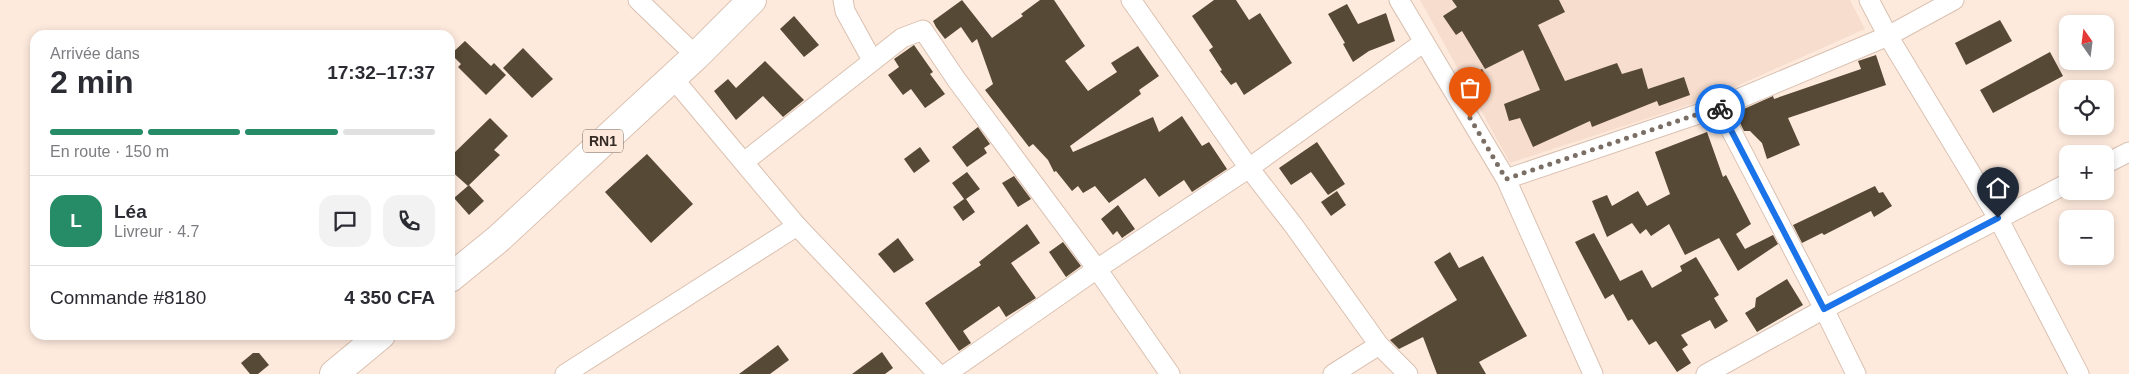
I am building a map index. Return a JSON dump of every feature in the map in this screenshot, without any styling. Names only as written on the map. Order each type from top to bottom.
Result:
[{"type":"highway","name":"RN1","points":[[455,274],[497,240],[696,56],[752,0]]},
{"type":"highway","points":[[334,374],[375,340]]},
{"type":"street","points":[[638,0],[696,56]]},
{"type":"street","points":[[843,0],[845,10],[872,60]]},
{"type":"street","points":[[1131,0],[1249,168],[1294,226],[1379,345],[1408,374]]},
{"type":"street","points":[[1399,0],[1506,179],[1593,374]]},
{"type":"street","points":[[1869,0],[1888,36],[1998,218],[2079,374]]},
{"type":"street","points":[[1506,179],[1719,107],[1888,36],[1954,0]]},
{"type":"street","points":[[744,162],[872,60],[902,38],[922,30],[1097,269],[1170,374]]},
{"type":"street","points":[[946,374],[1097,269],[1249,168],[1424,42]]},
{"type":"street","points":[[672,77],[797,226],[938,374]]},
{"type":"street","points":[[1719,107],[1856,374]]},
{"type":"street","points":[[2114,160],[2129,152]]},
{"type":"street","points":[[1706,374],[1824,309],[2059,188]]},
{"type":"street","points":[[565,374],[797,226]]},
{"type":"street","points":[[1333,374],[1379,345]]},
{"type":"shaded area","points":[[1420,0],[1850,0],[1865,29],[1710,98],[1510,163]]},
{"type":"building","points":[[962,0],[992,38],[1023,16],[1021,14],[1040,0],[1054,0],[1085,46],[1065,61],[1088,91],[1117,72],[1111,63],[1138,46],[1159,76],[1139,90],[1141,94],[1070,146],[1073,152],[1153,117],[1159,132],[1182,116],[1202,146],[1209,142],[1227,169],[1192,192],[1184,180],[1159,197],[1145,178],[1109,203],[1095,186],[1083,193],[1078,186],[1072,191],[1056,171],[1054,172],[1048,160],[1033,144],[1029,147],[985,90],[993,84],[977,39],[972,43],[961,27],[945,39],[936,27],[933,21]]},
{"type":"building","points":[[1214,0],[1236,0],[1249,20],[1260,13],[1292,63],[1244,95],[1236,82],[1231,85],[1220,71],[1222,70],[1209,50],[1213,47],[1192,16]]},
{"type":"building","points":[[1452,0],[1559,0],[1565,12],[1538,25],[1565,81],[1617,63],[1622,74],[1642,68],[1648,89],[1684,77],[1690,95],[1659,106],[1657,101],[1592,127],[1590,121],[1533,147],[1520,118],[1509,121],[1504,104],[1540,90],[1523,50],[1485,69],[1462,31],[1456,35],[1443,16],[1457,7]]},
{"type":"building","points":[[1347,4],[1358,24],[1386,13],[1395,41],[1369,51],[1353,62],[1343,44],[1345,43],[1328,14]]},
{"type":"building","points":[[794,16],[819,45],[804,57],[780,29]]},
{"type":"building","points":[[2000,20],[2012,41],[1966,65],[1955,43]]},
{"type":"building","points":[[465,41],[491,66],[494,63],[506,75],[486,95],[458,67],[461,64],[455,58],[455,50]]},
{"type":"building","points":[[914,45],[933,72],[930,74],[945,94],[925,108],[911,89],[903,95],[888,75],[899,67],[894,59]]},
{"type":"building","points":[[523,48],[553,79],[532,98],[503,68]]},
{"type":"building","points":[[2050,52],[2063,76],[1993,113],[1980,90]]},
{"type":"building","points":[[1876,55],[1886,85],[1788,118],[1800,145],[1767,159],[1762,143],[1750,131],[1744,131],[1735,113],[1773,96],[1774,99],[1861,69],[1858,61]]},
{"type":"building","points":[[765,61],[804,100],[783,117],[763,96],[736,120],[714,91],[728,79],[736,88]]},
{"type":"building","points":[[1482,69],[1490,83],[1476,90],[1468,76]]},
{"type":"building","points":[[490,118],[508,136],[494,150],[500,155],[468,186],[455,174],[455,152]]},
{"type":"building","points":[[978,127],[990,144],[984,148],[987,153],[967,167],[952,147]]},
{"type":"building","points":[[1707,132],[1723,177],[1726,175],[1751,224],[1736,234],[1745,249],[1773,235],[1778,244],[1738,271],[1719,238],[1685,255],[1669,224],[1651,236],[1646,229],[1640,234],[1632,223],[1607,237],[1592,201],[1607,195],[1612,206],[1638,191],[1647,206],[1670,194],[1655,152]]},
{"type":"building","points":[[1317,142],[1345,184],[1328,195],[1311,172],[1291,185],[1279,168]]},
{"type":"building","points":[[920,147],[930,161],[914,173],[904,159]]},
{"type":"building","points":[[647,154],[693,204],[651,243],[605,192]]},
{"type":"building","points":[[967,172],[980,189],[966,199],[975,212],[963,221],[953,207],[964,199],[952,183]]},
{"type":"building","points":[[1014,176],[1031,199],[1018,207],[1002,183]]},
{"type":"building","points":[[469,185],[484,201],[469,215],[455,197]]},
{"type":"building","points":[[1875,186],[1879,193],[1883,192],[1892,206],[1874,217],[1871,211],[1824,235],[1822,233],[1802,243],[1793,225]]},
{"type":"building","points":[[1337,191],[1346,205],[1331,216],[1321,202]]},
{"type":"building","points":[[1118,205],[1135,229],[1122,238],[1117,231],[1113,235],[1101,219]]},
{"type":"building","points":[[1027,224],[1040,243],[1011,263],[1036,298],[1006,317],[999,306],[963,331],[971,343],[959,351],[925,303],[981,265],[979,262]]},
{"type":"building","points":[[1594,233],[1620,281],[1642,270],[1652,288],[1682,271],[1680,266],[1696,257],[1719,295],[1714,298],[1728,321],[1715,329],[1710,320],[1681,335],[1688,345],[1682,349],[1691,363],[1677,372],[1656,341],[1649,345],[1632,319],[1628,321],[1613,294],[1605,299],[1575,242]]},
{"type":"building","points":[[898,238],[914,260],[894,273],[878,254]]},
{"type":"building","points":[[1063,242],[1081,266],[1066,277],[1049,252]]},
{"type":"building","points":[[1450,252],[1459,268],[1483,256],[1527,336],[1479,362],[1486,374],[1437,374],[1423,337],[1399,349],[1390,340],[1457,300],[1434,262]]},
{"type":"building","points":[[1787,279],[1803,305],[1757,332],[1745,313],[1755,307],[1756,298]]},
{"type":"building","points":[[778,345],[789,360],[770,374],[739,374]]},
{"type":"building","points":[[882,352],[893,368],[885,374],[852,374]]},
{"type":"building","points":[[253,353],[259,353],[269,365],[258,374],[250,374],[241,363]]},
{"type":"way so far","points":[[1470,118],[1506,179],[1719,107],[1720,109]]},
{"type":"route","points":[[1720,109],[1824,309],[1998,218]]}]
